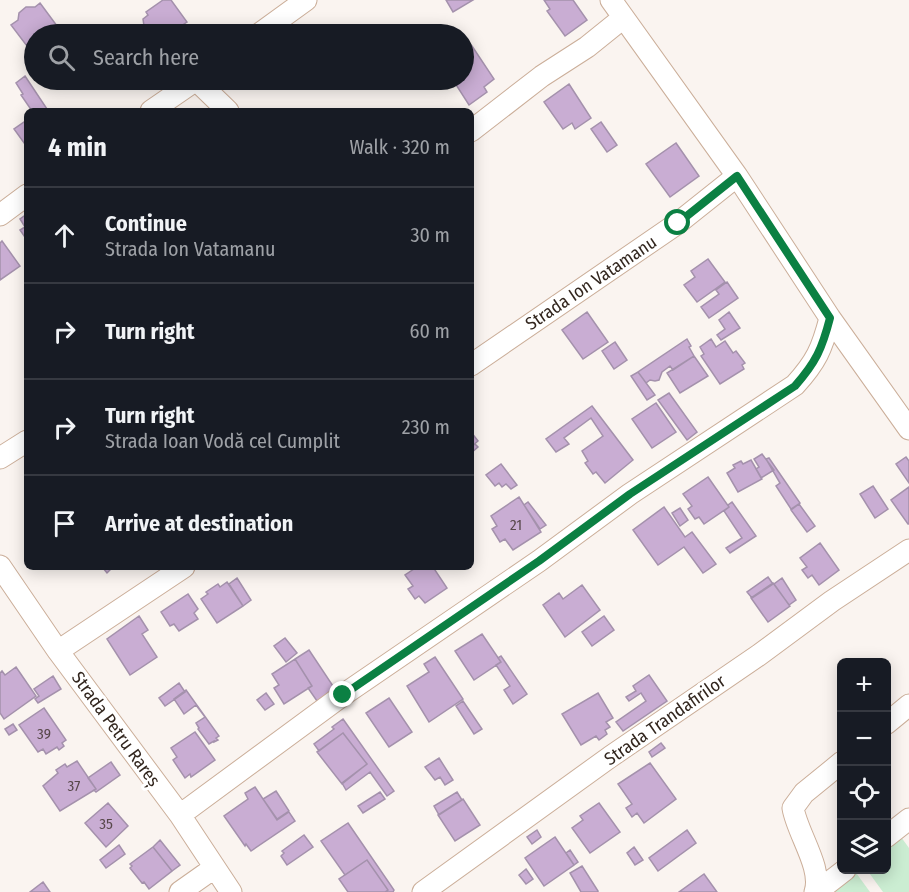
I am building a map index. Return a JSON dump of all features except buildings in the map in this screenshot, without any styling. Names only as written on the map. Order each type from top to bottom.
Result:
[{"type":"street","points":[[273,24],[306,0]]},
{"type":"street","points":[[611,0],[737,176],[830,318],[909,429]]},
{"type":"street","points":[[474,129],[542,76],[587,47],[623,18]]},
{"type":"street","points":[[155,108],[181,90]]},
{"type":"street","points":[[206,90],[225,108]]},
{"type":"street","name":"Strada Ion Vatamanu","points":[[474,363],[678,223],[737,176]]},
{"type":"street","points":[[0,215],[24,197]]},
{"type":"street","points":[[180,815],[343,695],[539,561],[630,494],[795,386],[812,367],[822,346],[830,318]]},
{"type":"street","points":[[0,458],[24,443]]},
{"type":"street","name":"Strada Trandafirilor","points":[[423,892],[610,757],[759,655],[832,601],[909,550]]},
{"type":"street","name":"Strada Petru Rareș","points":[[0,566],[58,651],[180,815],[231,892]]},
{"type":"street","points":[[58,651],[180,570]]},
{"type":"street","points":[[891,720],[909,705]]},
{"type":"street","points":[[816,891],[818,880],[816,872],[795,822],[793,808],[804,793],[837,766]]},
{"type":"street","points":[[891,833],[909,819]]},
{"type":"street","points":[[180,892],[214,868]]},
{"type":"street","points":[[816,891],[840,874]]},
{"type":"green space","points":[[901,837],[909,848],[909,892],[883,892],[870,874],[891,874],[891,845]]},
{"type":"green space","points":[[849,874],[857,874],[870,892],[827,892]]},
{"type":"route","points":[[343,695],[539,561],[630,494],[795,386],[812,367],[822,346],[830,318],[737,176],[678,223]]}]
